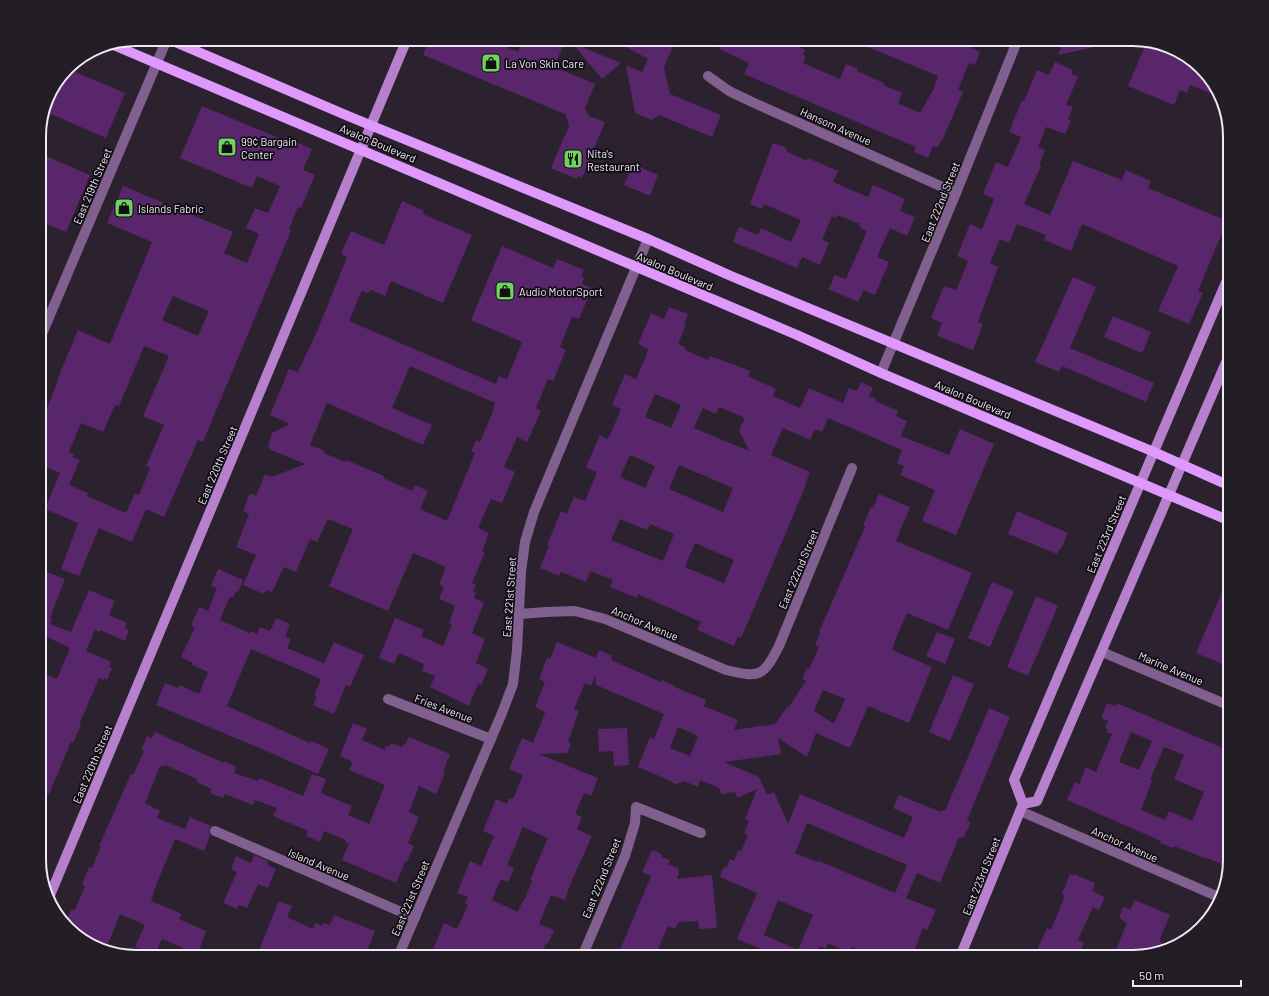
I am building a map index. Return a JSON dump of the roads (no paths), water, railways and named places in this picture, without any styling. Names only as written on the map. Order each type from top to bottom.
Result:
[{"type":"main road","name":"Avalon Boulevard","points":[[185,46],[648,239],[731,276],[1154,452],[1223,483]]},
{"type":"main road","name":"East 220th Street","points":[[52,891],[404,46]]},
{"type":"main road","name":"Avalon Boulevard","points":[[120,48],[797,335],[881,373],[1223,518]]},
{"type":"main road","name":"East 223rd Street","points":[[963,950],[1022,808],[1014,780],[1223,289]]},
{"type":"main road","points":[[1022,808],[1037,801],[1223,369]]},
{"type":"street","name":"East 219th Street","points":[[46,326],[165,46]]},
{"type":"street","name":"East 222nd Street","points":[[881,373],[1015,46]]},
{"type":"street","name":"Hansom Avenue","points":[[708,76],[729,90],[752,102],[956,193]]},
{"type":"street","name":"East 221st Street","points":[[401,950],[513,684],[520,614],[521,572],[525,542],[534,512],[648,239]]},
{"type":"street","name":"East 222nd Street","points":[[758,674],[769,664],[779,646],[852,468]]},
{"type":"street","name":"Anchor Avenue","points":[[520,614],[575,611],[605,619],[726,670],[746,675],[758,674]]},
{"type":"street","name":"Marine Avenue","points":[[1102,652],[1223,703]]},
{"type":"street","name":"Fries Avenue","points":[[388,699],[491,739]]},
{"type":"street","name":"East 222nd Street","points":[[585,950],[625,856],[635,823],[636,807],[702,832]]},
{"type":"street","name":"Anchor Avenue","points":[[1022,808],[1215,898]]},
{"type":"street","name":"Island Avenue","points":[[215,831],[415,918]]},
{"type":"place","name":"La Von Skin Care","points":[[491,63]]},
{"type":"place","name":"99¢ Bargain Center","points":[[227,147]]},
{"type":"place","name":"Nita's Restaurant","points":[[573,159]]},
{"type":"place","name":"Islands Fabric","points":[[124,208]]},
{"type":"place","name":"Audio MotorSport","points":[[505,291]]}]
